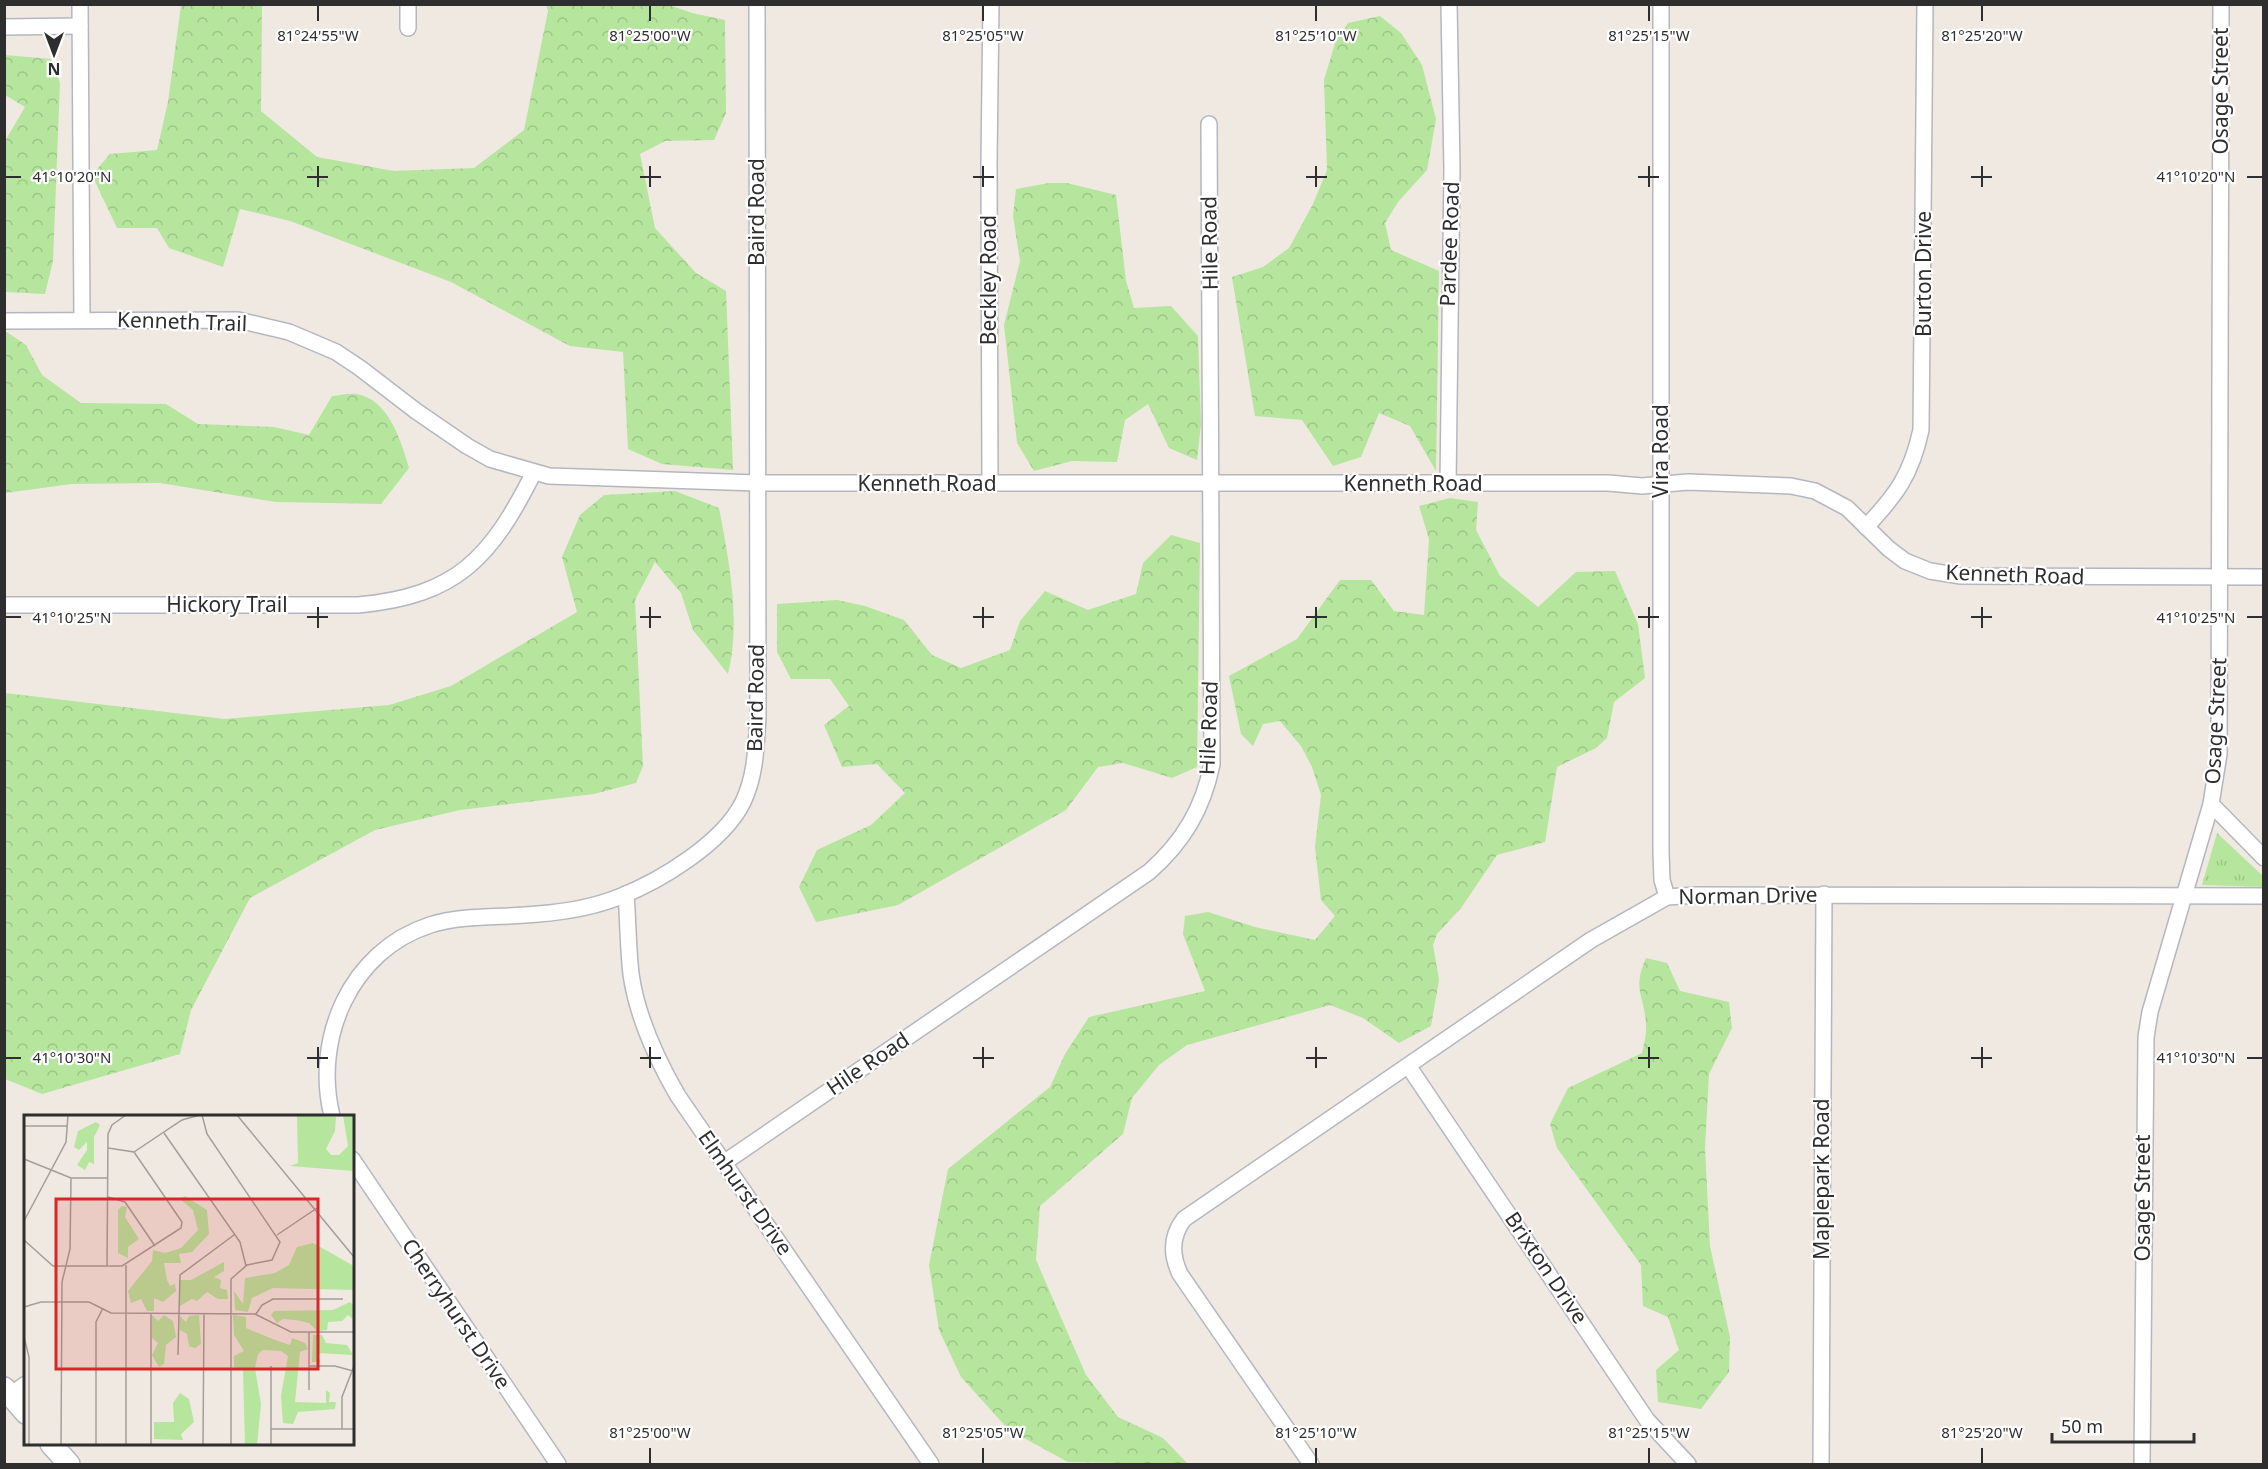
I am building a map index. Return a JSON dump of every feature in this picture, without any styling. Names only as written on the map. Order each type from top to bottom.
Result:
[{"type":"main road","points":[[13,1389],[24,1409]]},
{"type":"main road","points":[[53,1445],[69,1464]]},
{"type":"street","points":[[80,4],[82,320]]},
{"type":"street","points":[[408,4],[408,28]]},
{"type":"street","name":"Baird Road","points":[[332,1115],[327,1097],[325,1064],[335,1020],[345,998],[361,975],[395,941],[442,922],[540,914],[586,907],[626,894],[651,882],[704,846],[728,823],[742,803],[751,781],[758,717],[757,4]]},
{"type":"street","name":"Beckley Road","points":[[990,484],[989,161],[992,4]]},
{"type":"street","name":"Pardee Road","points":[[1448,484],[1452,169],[1449,4]]},
{"type":"street","name":"Vira Road","points":[[1661,4],[1661,853],[1662,880],[1667,897]]},
{"type":"street","name":"Burton Drive","points":[[1866,527],[1895,494],[1910,472],[1921,430],[1925,4]]},
{"type":"street","name":"Osage Street","points":[[2142,1464],[2144,1064],[2150,1012],[2211,804],[2219,754],[2221,4]]},
{"type":"street","points":[[4,27],[80,26]]},
{"type":"street","name":"Hile Road","points":[[725,1162],[1149,872],[1185,834],[1203,799],[1212,764],[1209,124]]},
{"type":"street","name":"Kenneth Trail","points":[[4,321],[238,320],[289,332],[336,352],[467,446],[490,459],[534,472]]},
{"type":"street","name":"Kenneth Road","points":[[534,472],[588,479],[757,483],[1608,483],[1661,486],[1688,482],[1791,486],[1831,498],[1847,508],[1905,561],[1930,571],[1961,576],[2264,577]]},
{"type":"street","name":"Hickory Trail","points":[[4,605],[358,605],[392,602],[435,587],[462,571],[484,553],[513,515],[534,472]]},
{"type":"street","points":[[2211,804],[2264,858]]},
{"type":"street","name":"Elmhurst Drive","points":[[626,894],[631,974],[652,1047],[678,1096],[931,1464]]},
{"type":"street","name":"Norman Drive","points":[[1311,1464],[1180,1274],[1173,1250],[1175,1233],[1184,1219],[1409,1067],[1591,940],[1667,897],[1824,894],[2264,896]]},
{"type":"street","name":"Maplepark Road","points":[[1821,1464],[1824,894]]},
{"type":"street","name":"Brixton Drive","points":[[1409,1067],[1647,1420],[1688,1464]]},
{"type":"street","name":"Cherryhurst Drive","points":[[354,1164],[558,1464]]},
{"type":"green space","points":[[181,5],[262,5],[261,111],[317,157],[394,171],[474,168],[524,130],[548,11],[546,5],[669,5],[725,20],[726,113],[714,140],[665,141],[640,154],[655,228],[696,273],[726,291],[733,470],[662,464],[628,449],[623,352],[570,346],[451,282],[290,221],[240,209],[223,267],[169,248],[157,228],[117,228],[92,175],[110,154],[157,150],[168,102]]},
{"type":"green space","points":[[1380,16],[1401,33],[1422,65],[1436,119],[1427,170],[1398,202],[1385,223],[1391,250],[1439,271],[1436,471],[1410,426],[1379,413],[1361,457],[1333,466],[1302,420],[1255,416],[1232,277],[1263,267],[1289,248],[1313,204],[1327,170],[1324,80],[1336,40],[1348,23]]},
{"type":"green space","points":[[5,55],[51,59],[60,83],[53,261],[45,294],[5,292],[5,141],[25,107],[5,95]]},
{"type":"green space","points":[[1049,183],[1067,183],[1116,195],[1126,281],[1134,308],[1171,306],[1198,336],[1201,424],[1197,460],[1169,448],[1148,404],[1125,420],[1117,462],[1072,461],[1034,471],[1017,443],[1004,325],[1020,261],[1013,216],[1016,189]]},
{"type":"green space","points":[[5,331],[26,345],[42,375],[81,403],[166,404],[198,424],[274,427],[309,435],[332,396],[356,394],[377,404],[385,412],[397,434],[409,468],[381,504],[276,502],[160,483],[72,484],[5,493]]},
{"type":"green space","points":[[675,491],[719,508],[734,612],[732,654],[728,674],[693,630],[681,593],[655,562],[635,600],[643,766],[636,783],[594,794],[460,810],[375,830],[250,898],[191,1010],[180,1054],[42,1094],[5,1079],[5,693],[225,719],[389,705],[451,686],[577,612],[562,557],[580,515],[604,495]]},
{"type":"green space","points":[[1450,498],[1478,502],[1476,530],[1500,576],[1538,607],[1576,572],[1615,571],[1638,624],[1645,678],[1614,702],[1607,738],[1596,748],[1557,767],[1545,842],[1497,855],[1461,908],[1437,934],[1433,945],[1439,980],[1431,1026],[1399,1043],[1363,1018],[1330,1005],[1187,1045],[1159,1065],[1132,1098],[1123,1134],[1040,1206],[1036,1260],[1086,1375],[1118,1417],[1163,1438],[1188,1464],[1068,1462],[1009,1430],[961,1377],[939,1330],[929,1265],[948,1169],[1050,1087],[1065,1054],[1089,1017],[1205,991],[1183,934],[1185,916],[1208,912],[1255,927],[1315,940],[1335,916],[1321,900],[1315,847],[1321,795],[1312,767],[1301,746],[1280,721],[1263,724],[1253,746],[1241,734],[1229,676],[1297,639],[1340,580],[1371,580],[1394,611],[1424,615],[1429,539],[1419,506]]},
{"type":"green space","points":[[1171,535],[1200,543],[1197,767],[1172,778],[1123,763],[1098,767],[1066,810],[898,905],[816,922],[799,887],[817,850],[871,825],[905,793],[877,764],[842,767],[824,725],[849,706],[830,679],[791,679],[777,652],[777,604],[837,600],[865,606],[904,620],[932,655],[961,668],[1010,650],[1020,621],[1045,591],[1088,610],[1136,594],[1143,563]]},
{"type":"green space","points":[[2217,833],[2263,876],[2263,887],[2202,885]]},
{"type":"green space","points":[[1646,958],[1667,963],[1680,991],[1729,1002],[1732,1028],[1709,1074],[1705,1148],[1710,1246],[1730,1337],[1729,1372],[1701,1409],[1658,1402],[1656,1370],[1679,1350],[1668,1317],[1643,1306],[1641,1265],[1557,1148],[1550,1124],[1568,1088],[1642,1053],[1646,1027],[1639,985]]}]
